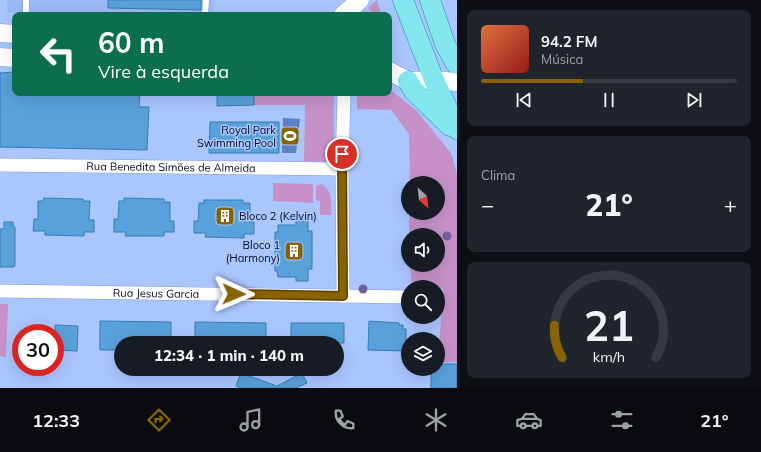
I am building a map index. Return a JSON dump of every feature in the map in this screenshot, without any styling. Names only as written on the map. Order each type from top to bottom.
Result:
[{"type":"main road","points":[[346,12],[360,0]]},
{"type":"main road","points":[[403,0],[434,80],[457,129]]},
{"type":"main road","points":[[430,0],[445,44],[457,65]]},
{"type":"main road","points":[[441,0],[457,65]]},
{"type":"main road","points":[[0,34],[12,34]]},
{"type":"main road","points":[[0,57],[12,58]]},
{"type":"main road","points":[[392,73],[408,81],[434,80],[457,82]]},
{"type":"main road","points":[[408,81],[414,91],[457,132]]},
{"type":"street","points":[[343,296],[342,169],[344,96]]},
{"type":"street","name":"Rua Benedita Simões de Almeida","points":[[0,165],[342,169]]},
{"type":"street","name":"Rua Jesus Garcia","points":[[0,291],[401,297]]},
{"type":"lane","points":[[26,0],[26,12]]},
{"type":"lane","points":[[205,12],[206,0]]},
{"type":"shaded area","points":[[7,0],[214,0],[213,12],[7,13]]},
{"type":"shaded area","points":[[377,0],[380,12],[372,12],[368,8]]},
{"type":"shaded area","points":[[392,91],[416,110],[451,153],[457,173],[457,362],[445,362],[445,332],[440,332],[441,324],[445,324],[445,280],[411,280],[411,272],[445,272],[445,228],[409,228],[409,220],[445,220],[445,176],[410,176],[409,134],[391,110],[357,109],[357,96],[392,96]]},
{"type":"shaded area","points":[[254,96],[334,96],[334,158],[330,163],[304,161],[305,105],[254,105]]},
{"type":"shaded area","name":"Royal Park Swimming Pool","points":[[283,118],[300,119],[296,153],[282,153]]},
{"type":"shaded area","points":[[273,183],[313,184],[313,203],[273,201]]},
{"type":"shaded area","points":[[322,184],[326,187],[330,194],[331,215],[320,215],[320,201],[316,200],[316,186]]},
{"type":"shaded area","points":[[0,304],[8,304],[6,357],[0,356]]},
{"type":"building","points":[[108,0],[201,0],[201,10],[108,8]]},
{"type":"building","points":[[12,72],[12,96],[140,96],[139,107],[149,107],[147,150],[0,147],[0,73]]},
{"type":"building","points":[[217,96],[254,96],[254,105],[217,106]]},
{"type":"building","points":[[210,122],[279,122],[279,153],[209,153]]},
{"type":"building","points":[[44,198],[83,199],[83,201],[90,201],[89,220],[94,220],[94,232],[84,232],[84,236],[45,235],[45,231],[33,231],[34,219],[38,219],[38,201],[43,201]]},
{"type":"building","points":[[124,198],[164,199],[164,202],[170,202],[170,221],[174,221],[174,232],[164,232],[164,236],[125,236],[126,232],[114,232],[114,219],[118,219],[119,201],[124,201]]},
{"type":"building","name":"Bloco 2 (Kelvin)","points":[[204,200],[243,200],[243,203],[250,203],[250,222],[254,222],[254,234],[244,234],[244,238],[205,237],[206,233],[194,233],[194,221],[198,221],[199,203],[204,203]]},
{"type":"building","name":"Bloco 1 (Harmony)","points":[[296,221],[308,221],[308,231],[312,231],[312,269],[308,269],[308,281],[296,281],[296,277],[278,277],[277,271],[275,271],[275,232],[278,232],[278,225],[296,225]]},
{"type":"building","points":[[4,222],[13,222],[13,227],[15,227],[15,266],[13,267],[0,267],[0,229],[4,229]]},
{"type":"building","points":[[100,321],[171,322],[171,336],[114,336],[114,350],[100,350]]},
{"type":"building","points":[[369,321],[399,323],[399,325],[403,325],[403,329],[406,329],[406,332],[401,332],[401,351],[368,350]]},
{"type":"building","points":[[195,322],[266,323],[266,336],[195,336]]},
{"type":"building","points":[[291,323],[344,323],[344,336],[291,336]]},
{"type":"building","points":[[64,325],[78,326],[77,351],[64,350]]},
{"type":"building","points":[[445,364],[457,364],[457,388],[431,388],[431,376],[445,376]]},
{"type":"building","points":[[240,376],[249,376],[277,386],[296,376],[304,376],[307,383],[296,388],[241,388],[236,386]]},
{"type":"place","name":"Royal Park Swimming Pool","points":[[290,136]]},
{"type":"place","name":"Bloco 2 (Kelvin)","points":[[225,216]]},
{"type":"place","name":"Bloco 1 (Harmony)","points":[[294,251]]},
{"type":"route","points":[[234,294],[343,296],[342,154]]}]
